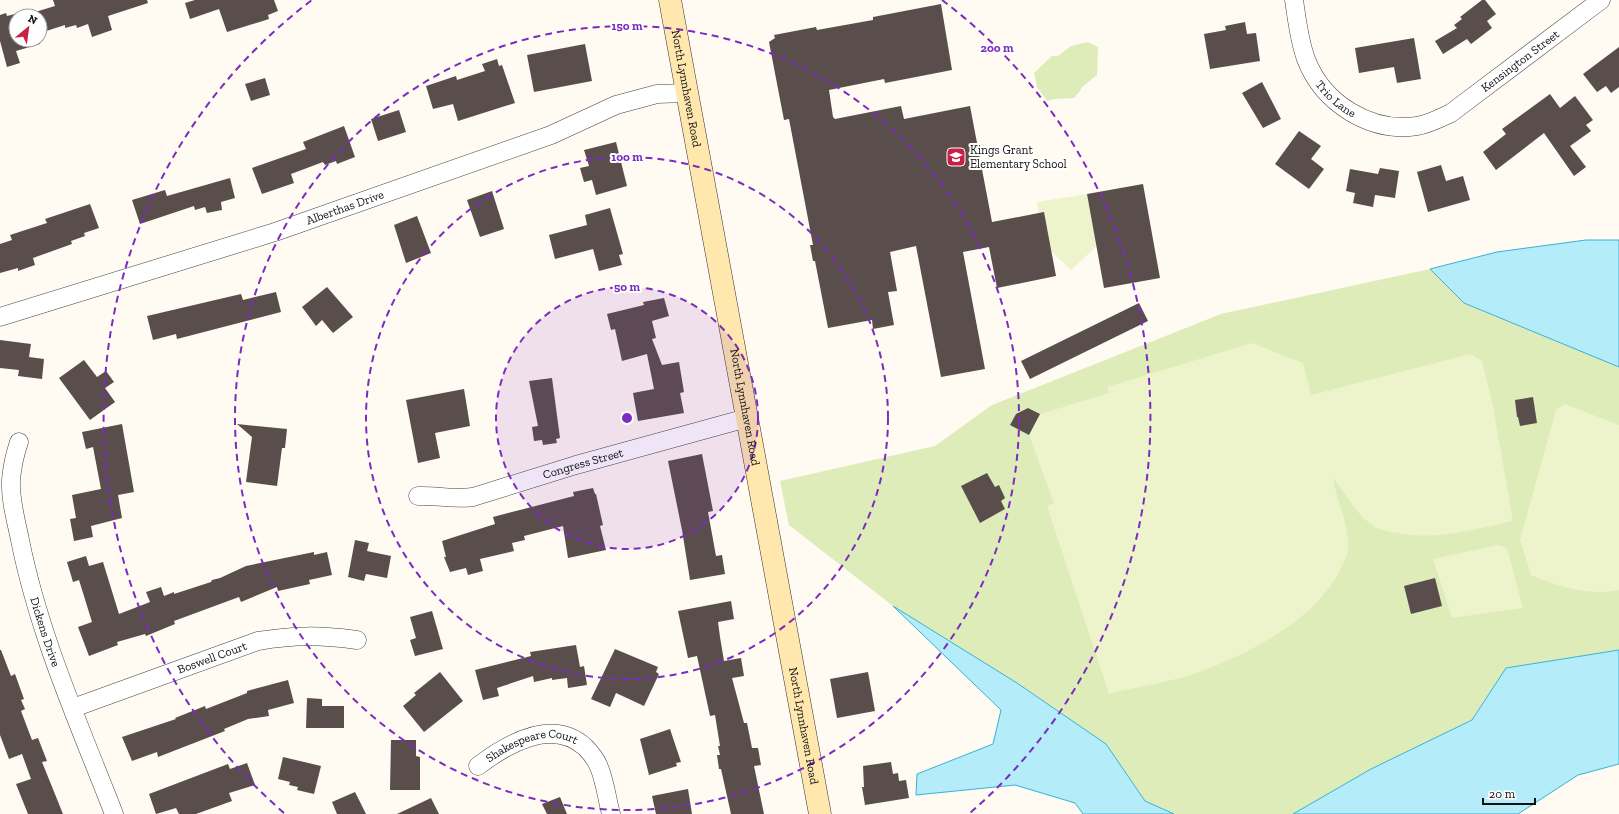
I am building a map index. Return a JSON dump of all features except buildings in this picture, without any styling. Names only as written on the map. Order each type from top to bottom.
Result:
[{"type":"street","name":"North Lynnhaven Road","points":[[670,0],[820,814]]},
{"type":"street","name":"Trio Lane","points":[[1294,0],[1300,40],[1307,61],[1317,80],[1347,111],[1365,120],[1383,126],[1419,126],[1437,120]]},
{"type":"street","name":"Kensington Street","points":[[1437,120],[1451,113],[1601,0]]},
{"type":"street","name":"Alberthas Drive","points":[[0,317],[275,232],[551,135],[616,105],[657,94],[687,93]]},
{"type":"street","name":"Congress Street","points":[[418,496],[435,495],[460,499],[473,497],[576,465],[747,418]]},
{"type":"street","name":"Dickens Drive","points":[[19,442],[14,459],[11,481],[12,503],[24,563],[40,622],[114,814]]},
{"type":"street","name":"Boswell Court","points":[[73,708],[258,641],[289,636],[320,635],[357,640]]},
{"type":"street","name":"Shakespeare Court","points":[[478,766],[496,752],[512,744],[537,735],[552,733],[566,736],[580,742],[592,754],[599,766],[611,814]]},
{"type":"green space","points":[[1088,42],[1098,47],[1097,75],[1081,88],[1074,98],[1054,99],[1047,101],[1037,87],[1034,73],[1052,56],[1058,56],[1071,46]]},
{"type":"green space","points":[[1087,194],[1097,246],[1071,270],[1052,252],[1044,213],[1039,213],[1037,202]]},
{"type":"green space","points":[[1430,269],[1464,303],[1619,367],[1619,650],[1506,668],[1472,720],[1371,769],[1293,814],[1174,814],[1145,801],[1106,744],[1017,683],[893,606],[789,525],[780,481],[935,446],[992,405],[1221,314]]},
{"type":"green space","points":[[1252,343],[1303,363],[1311,395],[1470,354],[1482,361],[1493,406],[1513,521],[1442,535],[1413,535],[1388,531],[1375,527],[1366,520],[1333,478],[1347,533],[1348,552],[1331,585],[1316,603],[1278,634],[1234,658],[1191,675],[1109,694],[1047,506],[1054,503],[1029,435],[1040,414],[1109,393],[1107,387]]},
{"type":"green space","points":[[1565,404],[1619,425],[1619,590],[1608,592],[1585,591],[1563,587],[1531,575],[1520,540],[1556,410]]},
{"type":"green space","points":[[1498,545],[1507,548],[1523,608],[1452,618],[1433,559]]},
{"type":"water","points":[[1586,240],[1619,240],[1619,367],[1464,303],[1430,269],[1497,252]]},
{"type":"water","points":[[893,606],[1017,683],[1106,744],[1145,801],[1174,814],[1083,814],[1075,803],[1015,785],[916,795],[917,774],[993,744],[1001,710]]},
{"type":"water","points":[[1619,650],[1619,764],[1578,775],[1518,814],[1293,814],[1371,769],[1472,720],[1506,668]]},
{"type":"place","name":"Kings Grant Elementary School","points":[[956,157]]}]
